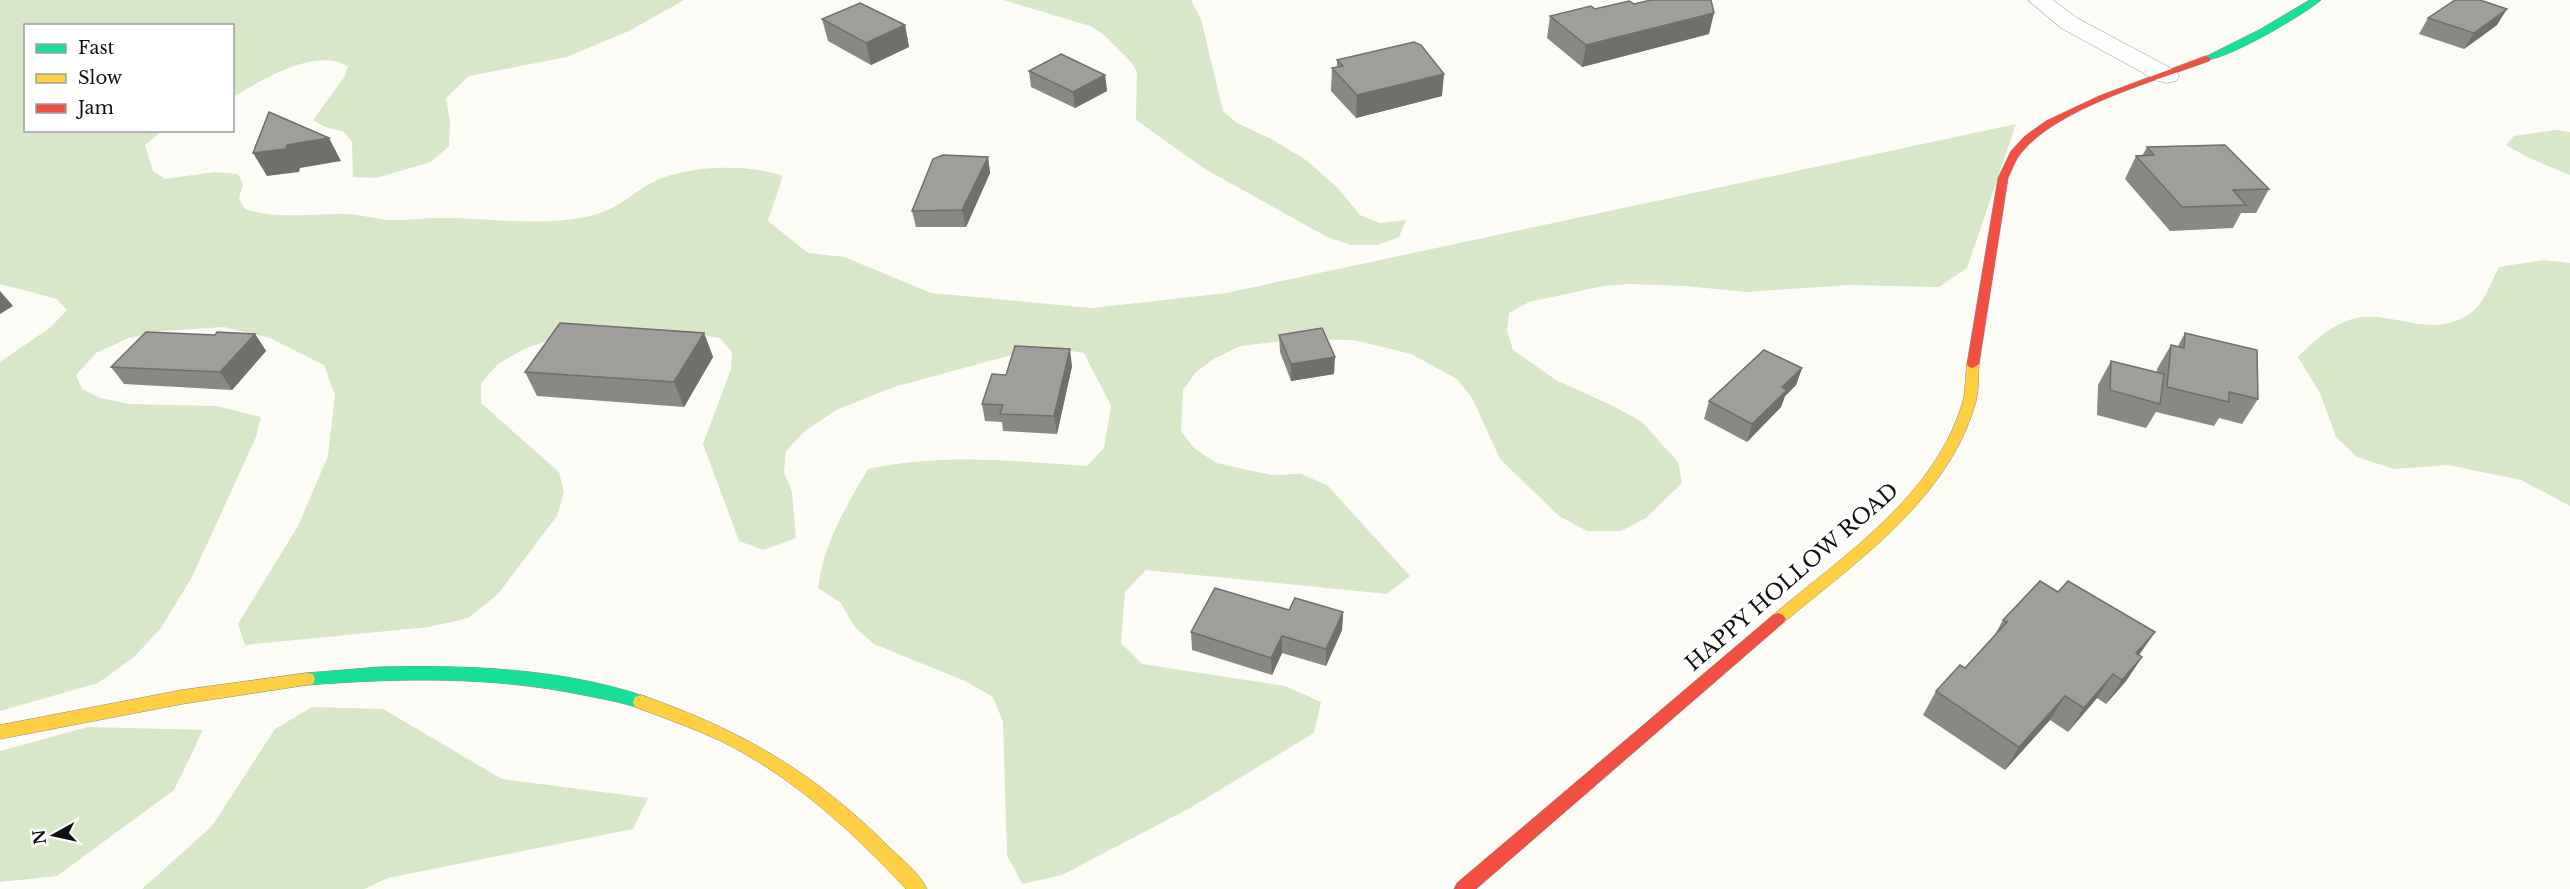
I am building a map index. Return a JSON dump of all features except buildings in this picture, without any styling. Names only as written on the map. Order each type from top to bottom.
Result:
[{"type":"street","points":[[2039,0],[2069,23],[2168,76]]},
{"type":"street","name":"HAPPY HOLLOW ROAD","points":[[1463,889],[1854,554],[1913,500],[1947,455],[1969,400],[2003,178],[2016,152],[2035,134],[2060,116],[2168,76],[2229,50],[2279,24],[2316,0]]},
{"type":"street","points":[[0,732],[240,686],[361,672],[442,669],[529,677],[614,692],[690,719],[748,748],[808,786],[876,844],[918,889]]},
{"type":"green space","points":[[0,0],[684,0],[629,31],[567,57],[469,76],[446,98],[450,122],[449,146],[431,162],[376,178],[353,177],[352,142],[344,132],[325,127],[313,120],[345,76],[348,66],[335,61],[320,60],[305,63],[273,75],[234,96],[234,24],[24,24],[24,132],[161,132],[145,145],[153,171],[165,179],[215,172],[238,174],[243,184],[239,198],[245,209],[282,215],[351,214],[396,220],[440,218],[553,221],[590,216],[606,211],[646,186],[676,174],[713,168],[751,169],[783,176],[768,221],[808,253],[844,257],[931,293],[1092,308],[1226,293],[2016,124],[1967,268],[1939,287],[1851,285],[1746,292],[1686,286],[1629,284],[1603,286],[1529,302],[1509,313],[1507,331],[1513,350],[1556,380],[1642,422],[1678,462],[1682,483],[1646,518],[1621,531],[1587,531],[1559,516],[1500,459],[1472,398],[1457,379],[1411,354],[1354,340],[1298,339],[1241,346],[1215,358],[1196,372],[1183,390],[1181,431],[1194,448],[1216,463],[1271,475],[1301,474],[1327,485],[1410,576],[1387,594],[1146,570],[1125,592],[1121,643],[1142,664],[1285,686],[1321,702],[1314,733],[1190,808],[1062,875],[1022,884],[1007,855],[1003,722],[993,697],[965,681],[874,644],[855,627],[840,602],[818,588],[830,541],[868,469],[896,464],[951,460],[1087,466],[1104,448],[1111,406],[1084,353],[1058,349],[1023,352],[894,387],[836,410],[805,431],[786,451],[784,472],[792,492],[796,538],[763,550],[739,541],[703,444],[731,369],[732,352],[720,338],[693,334],[553,339],[524,349],[498,364],[481,383],[481,403],[559,472],[564,492],[557,516],[498,594],[468,618],[429,627],[245,645],[238,624],[298,526],[328,456],[335,395],[324,365],[270,338],[224,327],[162,331],[129,338],[96,353],[76,375],[82,389],[100,398],[129,404],[216,406],[261,417],[256,437],[192,577],[161,628],[134,657],[98,683],[0,711],[0,362],[51,327],[67,310],[57,299],[0,284]]},
{"type":"green space","points":[[1004,0],[1191,0],[1201,19],[1223,111],[1237,123],[1273,140],[1306,160],[1338,188],[1360,215],[1380,223],[1406,220],[1399,237],[1377,245],[1352,245],[1327,237],[1205,169],[1136,120],[1137,72],[1131,62],[1103,34],[1090,26]]},
{"type":"green space","points":[[2557,130],[2570,132],[2570,175],[2527,157],[2506,145],[2514,136]]},
{"type":"green space","points":[[2543,260],[2570,263],[2570,506],[2521,480],[2448,465],[2394,469],[2357,457],[2336,437],[2320,393],[2298,357],[2317,339],[2339,324],[2356,318],[2384,318],[2429,325],[2459,320],[2473,311],[2481,302],[2499,267]]},
{"type":"green space","points":[[312,707],[383,709],[502,779],[648,798],[633,829],[388,878],[364,889],[142,889],[212,826],[275,729]]},
{"type":"green space","points":[[88,727],[203,730],[174,790],[57,876],[0,882],[0,751]]},
{"type":"traffic: fast","points":[[2206,59],[2235,47],[2316,0]]},
{"type":"traffic: fast","points":[[307,679],[379,674],[486,674],[556,683],[641,702]]},
{"type":"traffic: slow","points":[[1778,619],[1863,548],[1917,495],[1939,466],[1957,435],[1969,401],[1973,364]]},
{"type":"traffic: slow","points":[[0,732],[182,697],[307,679]]},
{"type":"traffic: slow","points":[[641,702],[726,736],[780,767],[805,784],[852,823],[918,889]]},
{"type":"traffic: jam","points":[[1973,364],[2003,178],[2015,153],[2029,138],[2075,110],[2206,59]]},
{"type":"traffic: jam","points":[[1463,889],[1778,619]]}]
